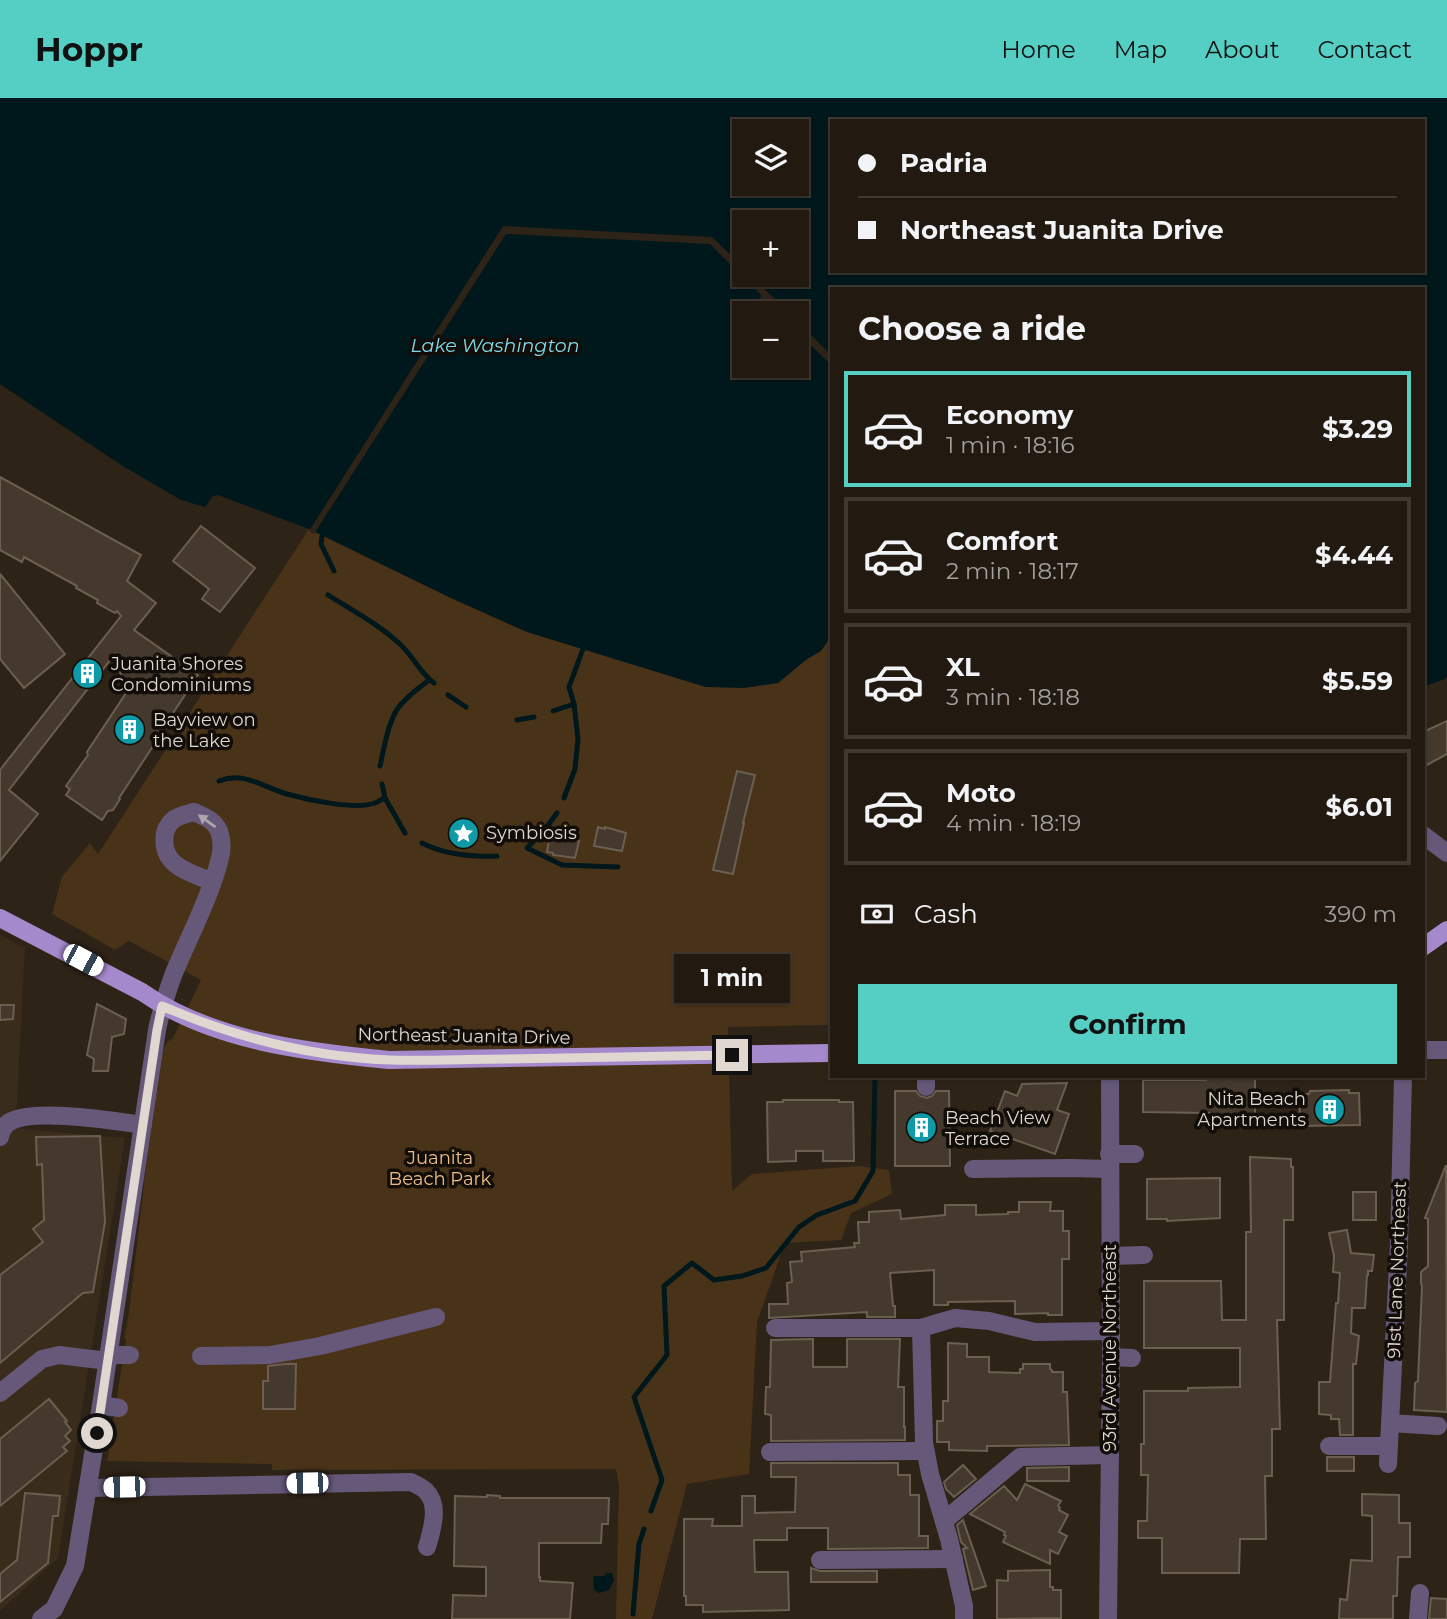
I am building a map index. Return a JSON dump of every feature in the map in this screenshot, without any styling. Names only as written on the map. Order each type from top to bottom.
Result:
[{"type":"main road","name":"Northeast Juanita Drive","points":[[0,918],[189,1018],[269,1043],[321,1053],[389,1060],[830,1053]]},
{"type":"main road","points":[[1425,946],[1447,930]]},
{"type":"street","points":[[1425,836],[1447,853]]},
{"type":"street","points":[[52,1616],[75,1566],[89,1488],[110,1407],[108,1358],[142,1166],[143,1125],[162,1006],[212,882]]},
{"type":"street","points":[[1425,1050],[1447,1050]]},
{"type":"street","name":"93rd Avenue Northeast","points":[[1108,1619],[1116,1550],[1110,1455],[1110,1078]]},
{"type":"street","name":"91st Lane Northeast","points":[[1329,1446],[1388,1455],[1399,1245],[1403,1078]]},
{"type":"street","points":[[2,1128],[18,1119],[46,1116],[93,1118],[143,1125]]},
{"type":"street","points":[[973,1168],[1071,1168],[1110,1162],[1135,1154]]},
{"type":"street","points":[[1110,1256],[1144,1255]]},
{"type":"street","points":[[201,1356],[270,1355],[320,1346],[436,1317]]},
{"type":"street","points":[[775,1328],[921,1328],[955,1318],[989,1321],[1035,1332],[1110,1331]]},
{"type":"street","points":[[921,1328],[925,1451],[954,1559],[964,1606],[964,1619]]},
{"type":"street","points":[[0,1393],[42,1359],[59,1355],[108,1358],[130,1355]]},
{"type":"street","points":[[1111,1357],[1132,1358]]},
{"type":"street","points":[[1390,1423],[1438,1426]]},
{"type":"street","points":[[770,1452],[925,1451]]},
{"type":"street","points":[[944,1521],[1020,1457],[1110,1455]]},
{"type":"street","points":[[89,1488],[411,1482],[427,1491],[432,1503],[434,1524],[427,1547]]},
{"type":"street","points":[[820,1560],[954,1559]]},
{"type":"street","points":[[1418,1619],[1420,1593]]},
{"type":"shaded area","points":[[0,935],[25,948],[16,1120],[0,1121]]},
{"type":"shaded area","points":[[0,1127],[125,1138],[58,1558],[0,1611]]},
{"type":"green space","name":"Juanita Beach Park","points":[[309,529],[527,632],[706,687],[778,683],[821,651],[830,638],[830,1025],[728,1027],[732,1191],[752,1174],[859,1166],[889,1170],[892,1194],[851,1213],[841,1240],[785,1243],[757,1322],[749,1474],[687,1484],[652,1619],[616,1619],[619,1485],[616,1469],[272,1470],[272,1464],[107,1461],[126,1339],[124,1338],[148,1150],[163,1051],[167,1042],[173,1038],[201,980],[129,941],[115,950],[52,914],[62,877],[90,843],[98,854]]},
{"type":"water","name":"Lake Washington","points":[[0,98],[1447,98],[1447,677],[1425,686],[1425,287],[830,287],[830,638],[821,651],[778,683],[744,688],[706,687],[527,632],[309,529],[218,495],[213,496],[205,507],[181,500],[121,465],[0,384]]},
{"type":"water","points":[[606,1573],[612,1573],[614,1580],[609,1590],[599,1593],[594,1590],[593,1576],[604,1576]]},
{"type":"pier","points":[[503,226],[712,237],[732,256],[732,266],[710,244],[506,234],[314,534],[309,531]]},
{"type":"pier","points":[[753,287],[762,287],[777,301],[757,301],[762,296]]},
{"type":"pier","points":[[809,333],[830,354],[830,364],[809,343]]},
{"type":"building","points":[[0,477],[141,555],[127,581],[156,603],[134,630],[198,675],[113,810],[108,811],[102,820],[66,795],[70,789],[66,786],[126,693],[115,654],[9,790],[38,814],[0,861],[0,770],[121,616],[117,611],[115,613],[97,603],[98,600],[76,588],[77,586],[24,557],[22,562],[0,550]]},
{"type":"building","points":[[201,526],[255,568],[220,612],[202,599],[209,589],[173,561]]},
{"type":"building","points":[[0,574],[65,654],[24,688],[0,659]]},
{"type":"building","points":[[1447,721],[1447,754],[1425,766],[1425,731]]},
{"type":"building","points":[[737,771],[755,775],[733,874],[713,870]]},
{"type":"building","points":[[598,827],[626,833],[622,851],[594,846]]},
{"type":"building","points":[[550,835],[579,841],[575,858],[547,852]]},
{"type":"building","points":[[97,1004],[126,1019],[124,1034],[112,1037],[108,1071],[93,1071],[94,1059],[87,1055]]},
{"type":"building","points":[[0,1005],[14,1005],[13,1019],[0,1020]]},
{"type":"building","points":[[1255,1078],[1255,1114],[1218,1116],[1206,1113],[1143,1112],[1143,1080]]},
{"type":"building","points":[[1067,1083],[1057,1110],[1069,1114],[1055,1154],[990,1131],[1005,1091],[1017,1096],[1022,1084]]},
{"type":"building","name":"Nita Beach Apartments","points":[[1349,1090],[1349,1093],[1359,1093],[1360,1125],[1300,1126],[1299,1094],[1309,1094],[1310,1091]]},
{"type":"building","name":"Beach View Terrace","points":[[895,1091],[916,1091],[927,1098],[936,1091],[949,1091],[950,1166],[895,1166]]},
{"type":"building","points":[[767,1102],[853,1102],[854,1161],[823,1161],[823,1151],[796,1151],[796,1161],[768,1162]]},
{"type":"building","points":[[100,1136],[105,1222],[93,1292],[83,1293],[0,1363],[0,1275],[43,1242],[33,1229],[44,1220],[42,1164],[37,1165],[36,1137]]},
{"type":"building","points":[[1250,1157],[1291,1159],[1293,1167],[1293,1220],[1284,1220],[1284,1320],[1277,1320],[1280,1429],[1272,1429],[1272,1476],[1265,1476],[1266,1539],[1240,1539],[1239,1573],[1162,1573],[1162,1538],[1138,1538],[1138,1521],[1147,1521],[1148,1475],[1141,1475],[1144,1391],[1240,1387],[1240,1348],[1144,1348],[1144,1281],[1221,1281],[1222,1320],[1246,1320],[1246,1232],[1251,1232]]},
{"type":"building","points":[[1446,1165],[1447,1412],[1414,1410],[1415,1383],[1418,1381],[1421,1272],[1428,1266],[1428,1219],[1425,1218]]},
{"type":"building","points":[[1220,1178],[1220,1218],[1167,1221],[1147,1219],[1147,1179]]},
{"type":"building","points":[[1353,1192],[1376,1192],[1376,1220],[1353,1220]]},
{"type":"building","points":[[1019,1202],[1051,1202],[1050,1211],[1063,1211],[1063,1231],[1069,1231],[1069,1259],[1062,1259],[1062,1315],[1015,1314],[1015,1301],[948,1302],[948,1305],[934,1305],[934,1270],[890,1273],[895,1317],[867,1317],[867,1312],[769,1318],[769,1304],[788,1304],[787,1283],[792,1282],[790,1262],[802,1261],[801,1252],[855,1247],[854,1243],[859,1243],[858,1222],[869,1222],[869,1212],[900,1210],[901,1219],[945,1215],[945,1205],[976,1205],[976,1215],[1008,1214],[1019,1212]]},
{"type":"building","points":[[1347,1230],[1351,1253],[1374,1255],[1372,1271],[1368,1271],[1367,1275],[1365,1308],[1352,1308],[1351,1333],[1359,1336],[1356,1364],[1353,1364],[1353,1435],[1340,1435],[1339,1419],[1319,1414],[1319,1382],[1330,1382],[1338,1303],[1340,1273],[1333,1272],[1334,1256],[1329,1233]]},
{"type":"building","points":[[813,1339],[813,1367],[847,1367],[847,1339],[900,1339],[898,1387],[904,1387],[905,1440],[771,1441],[771,1415],[765,1414],[766,1387],[770,1387],[771,1340]]},
{"type":"building","points":[[948,1343],[967,1344],[967,1357],[989,1357],[989,1372],[1020,1373],[1023,1364],[1050,1364],[1052,1372],[1063,1372],[1063,1392],[1067,1392],[1069,1445],[987,1446],[987,1451],[949,1450],[949,1442],[937,1442],[937,1421],[943,1421],[943,1401],[948,1401]]},
{"type":"building","points":[[296,1364],[295,1409],[263,1409],[263,1381],[268,1381],[268,1366]]},
{"type":"building","points":[[49,1399],[71,1430],[65,1436],[70,1441],[63,1447],[67,1451],[0,1506],[0,1439]]},
{"type":"building","points":[[1327,1457],[1354,1457],[1354,1471],[1327,1471]]},
{"type":"building","points":[[771,1463],[898,1463],[898,1475],[910,1475],[910,1495],[919,1495],[919,1536],[928,1536],[928,1548],[828,1549],[828,1528],[787,1528],[787,1540],[754,1540],[755,1572],[788,1572],[789,1610],[703,1612],[703,1605],[686,1605],[684,1519],[713,1519],[712,1526],[742,1526],[742,1496],[755,1496],[755,1513],[795,1512],[796,1477],[771,1477]]},
{"type":"building","points":[[963,1465],[976,1479],[954,1497],[946,1489],[944,1482]]},
{"type":"building","points":[[1069,1467],[1069,1481],[1027,1481],[1027,1468]]},
{"type":"building","points":[[1025,1484],[1061,1501],[1059,1510],[1068,1515],[1059,1532],[1067,1536],[1058,1554],[1050,1550],[1050,1564],[1003,1542],[1005,1532],[970,1514],[1004,1486],[1017,1500]]},
{"type":"building","points":[[25,1493],[60,1496],[58,1516],[53,1516],[48,1563],[0,1602],[0,1574],[17,1560]]},
{"type":"building","points":[[1362,1494],[1399,1495],[1399,1523],[1410,1523],[1410,1557],[1398,1557],[1397,1596],[1393,1596],[1393,1619],[1339,1619],[1340,1599],[1347,1600],[1351,1560],[1372,1561],[1372,1516],[1362,1515]]},
{"type":"building","points":[[487,1495],[500,1498],[609,1498],[608,1524],[602,1524],[601,1543],[539,1543],[540,1581],[573,1583],[570,1619],[452,1619],[453,1595],[486,1596],[486,1567],[454,1566],[455,1496]]},
{"type":"building","points":[[963,1520],[986,1586],[973,1590],[963,1549],[967,1548],[961,1542],[957,1525]]},
{"type":"building","points":[[811,1568],[820,1571],[877,1571],[877,1582],[811,1582]]},
{"type":"building","points":[[1050,1570],[1050,1587],[1053,1587],[1053,1590],[1061,1590],[1061,1618],[997,1619],[997,1580],[1008,1581],[1008,1571]]},
{"type":"building","points":[[1431,1598],[1447,1599],[1447,1619],[1429,1619]]},
{"type":"waterway","points":[[322,536],[321,544],[334,571]]},
{"type":"waterway","points":[[328,595],[394,638],[434,683]]},
{"type":"waterway","points":[[564,798],[575,769],[578,739],[569,687],[583,649]]},
{"type":"waterway","points":[[380,766],[396,711],[429,680]]},
{"type":"waterway","points":[[448,695],[466,707]]},
{"type":"waterway","points":[[553,711],[574,704]]},
{"type":"waterway","points":[[517,720],[534,717]]},
{"type":"waterway","points":[[219,781],[228,778],[245,779],[296,796],[344,805],[366,805],[385,798]]},
{"type":"waterway","points":[[382,784],[385,798],[405,833]]},
{"type":"waterway","points":[[557,813],[527,848],[562,865],[618,867]]},
{"type":"waterway","points":[[422,843],[458,854],[497,856]]},
{"type":"waterway","points":[[651,1511],[662,1480],[634,1397],[667,1355],[664,1286],[692,1263],[714,1280],[742,1276],[766,1268],[799,1227],[817,1215],[855,1201],[873,1171],[875,1078]]},
{"type":"waterway","points":[[633,1614],[639,1544],[644,1529]]},
{"type":"place","name":"Juanita Shores Condominiums","points":[[88,674]]},
{"type":"place","name":"Bayview on the Lake","points":[[130,730]]},
{"type":"place","name":"Symbiosis","points":[[463,833]]},
{"type":"place","name":"Nita Beach Apartments","points":[[1329,1109]]},
{"type":"place","name":"Beach View Terrace","points":[[922,1128]]},
{"type":"route","points":[[97,1433],[162,1006],[189,1018],[269,1043],[321,1053],[389,1060],[732,1055]]}]
